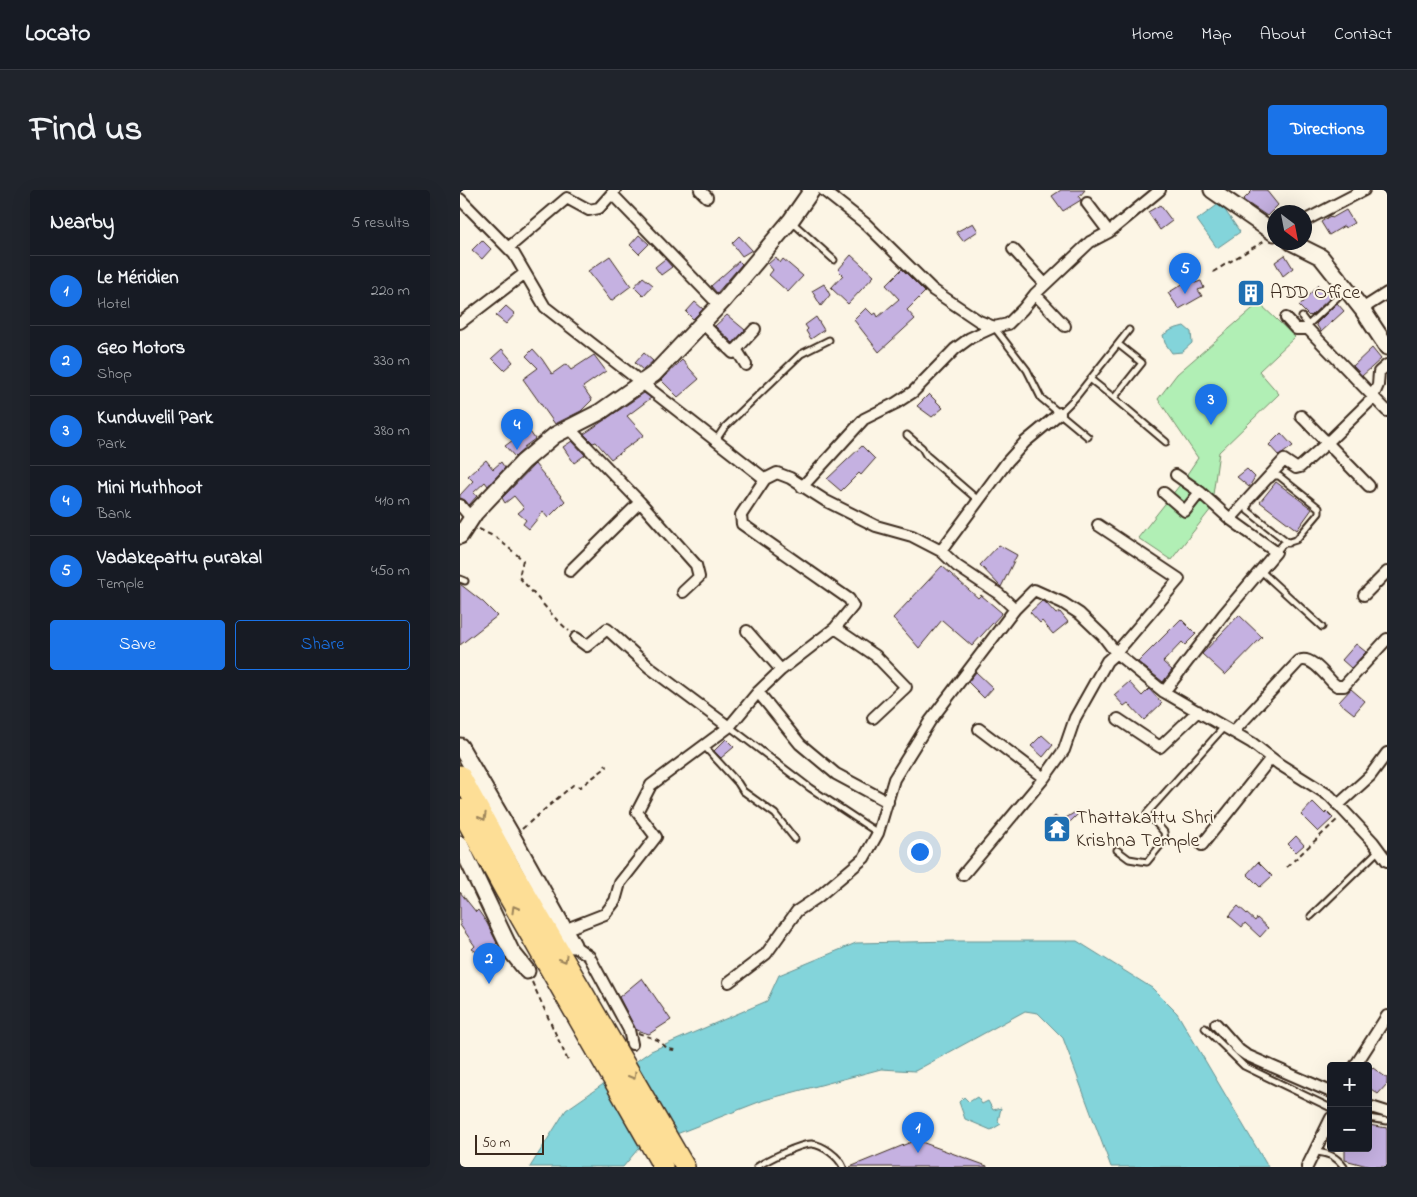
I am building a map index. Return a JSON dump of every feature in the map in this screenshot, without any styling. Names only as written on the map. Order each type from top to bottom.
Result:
[{"type":"highway","points":[[460,775],[600,1038],[663,1167]]},
{"type":"highway","points":[[460,809],[504,890],[685,1167]]},
{"type":"street","points":[[466,526],[524,462],[554,435],[600,412],[654,374],[719,305],[791,220],[812,190]]},
{"type":"street","points":[[824,190],[866,224],[933,290],[979,321],[994,327]]},
{"type":"street","points":[[802,487],[864,418],[896,403],[913,392],[956,349],[970,338],[994,327],[1008,324],[1035,294],[1090,242],[1108,232],[1160,190]]},
{"type":"street","points":[[1212,190],[1267,233]]},
{"type":"street","points":[[1312,217],[1364,190]]},
{"type":"street","points":[[508,248],[567,198],[589,210],[599,208],[613,192],[719,305]]},
{"type":"street","points":[[460,199],[514,254],[545,306],[765,479]]},
{"type":"street","points":[[1088,203],[1108,232]]},
{"type":"street","points":[[1013,249],[1045,284]]},
{"type":"street","points":[[1307,250],[1321,257],[1362,309],[1387,347]]},
{"type":"street","points":[[460,323],[525,273]]},
{"type":"street","points":[[1362,309],[1387,293]]},
{"type":"street","points":[[1035,294],[1065,326]]},
{"type":"street","points":[[1286,318],[1296,329],[1308,329],[1387,411]]},
{"type":"street","points":[[702,323],[733,352],[755,329]]},
{"type":"street","points":[[736,349],[746,365]]},
{"type":"street","points":[[1230,519],[1284,460],[1296,468],[1300,467],[1327,443],[1373,397],[1378,384],[1379,372],[1387,366]]},
{"type":"street","points":[[941,551],[1025,442],[1060,413]]},
{"type":"street","points":[[1301,416],[1369,486]]},
{"type":"street","points":[[569,428],[640,502],[696,565],[700,578],[683,592]]},
{"type":"street","points":[[564,930],[605,914],[615,901],[620,883],[656,837],[637,812],[651,785],[729,727],[758,692],[782,670],[835,628],[853,606],[849,599],[742,524],[741,515],[765,479],[777,473],[790,478],[826,501],[876,526],[912,536],[941,551],[957,566],[999,594],[1016,609]]},
{"type":"street","points":[[1164,692],[1223,615],[1276,552],[1230,519],[1200,492],[1176,475]]},
{"type":"street","points":[[1164,493],[1185,511],[1200,492]]},
{"type":"street","points":[[570,571],[640,502]]},
{"type":"street","points":[[460,505],[466,526]]},
{"type":"street","points":[[964,875],[1044,778],[1064,750],[1074,718],[1107,661],[1179,579],[1098,525]]},
{"type":"street","points":[[1364,595],[1387,572]]},
{"type":"street","points":[[729,982],[766,954],[797,911],[818,897],[864,858],[878,833],[894,779],[930,721],[1016,609],[1034,590],[1063,603],[1080,614],[1103,636],[1116,653],[1164,692],[1229,729],[1330,796],[1387,861]]},
{"type":"street","points":[[835,628],[876,656],[906,687],[873,718]]},
{"type":"street","points":[[576,638],[588,646],[607,629],[650,668],[729,727]]},
{"type":"street","points":[[747,631],[782,670]]},
{"type":"street","points":[[1229,729],[1299,661],[1303,659],[1309,660],[1337,686],[1344,686],[1387,639]]},
{"type":"street","points":[[758,692],[800,744],[836,774],[888,802]]},
{"type":"street","points":[[1118,719],[1160,747],[1198,711]]},
{"type":"street","points":[[979,729],[1044,778]]},
{"type":"street","points":[[460,746],[573,945],[589,956],[629,1030],[632,1044]]},
{"type":"street","points":[[1342,808],[1387,753]]},
{"type":"street","points":[[1202,846],[1271,758]]},
{"type":"street","points":[[461,849],[511,951],[527,971]]},
{"type":"street","points":[[1358,1062],[1387,1016]]},
{"type":"street","points":[[1216,1024],[1239,1050],[1246,1055],[1327,1090]]},
{"type":"street","points":[[1371,1107],[1387,1112]]},
{"type":"street","points":[[1307,1167],[1327,1126]]},
{"type":"lane","points":[[791,220],[834,260]]},
{"type":"lane","points":[[1302,317],[1308,325],[1347,289]]},
{"type":"lane","points":[[994,327],[1026,370],[1041,398],[1088,437]]},
{"type":"lane","points":[[1060,413],[1070,404],[1129,330]]},
{"type":"lane","points":[[716,440],[724,428],[801,354],[829,340]]},
{"type":"lane","points":[[1114,398],[1142,363],[1118,344]]},
{"type":"lane","points":[[1090,379],[1166,442]]},
{"type":"lane","points":[[907,435],[922,448],[926,455],[978,501]]},
{"type":"lane","points":[[1276,552],[1283,544],[1296,540],[1319,513],[1319,508],[1279,476],[1274,476],[1247,506],[1248,511],[1289,542]]},
{"type":"lane","points":[[1261,571],[1322,627]]},
{"type":"lane","points":[[729,727],[810,788],[878,833]]},
{"type":"lane","points":[[1117,850],[1129,859],[1147,862],[1166,840],[1164,832],[1147,814],[1229,729]]},
{"type":"lane","points":[[704,746],[743,791],[775,814],[795,839]]},
{"type":"lane","points":[[1311,916],[1379,850]]},
{"type":"lane","points":[[1205,1028],[1244,1066],[1329,1107]]},
{"type":"lane","points":[[1372,1119],[1387,1121]]},
{"type":"lane","points":[[757,1167],[770,1158],[810,1143],[835,1156],[844,1167]]},
{"type":"lane","points":[[1314,1152],[1326,1153],[1337,1158],[1344,1167]]},
{"type":"path","points":[[1213,272],[1267,238]]},
{"type":"path","points":[[466,526],[497,538],[523,560],[519,572],[520,577],[556,619],[576,638]]},
{"type":"path","points":[[513,837],[573,785],[580,787],[607,767],[605,764]]},
{"type":"path","points":[[1287,867],[1342,808]]},
{"type":"path","points":[[527,971],[569,1063]]},
{"type":"path","points":[[629,1030],[658,1040],[668,1049],[675,1050]]},
{"type":"green space","points":[[1259,303],[1295,337],[1259,371],[1279,394],[1219,452],[1211,509],[1171,560],[1138,538],[1179,486],[1198,458],[1158,399],[1177,374]]},
{"type":"water","points":[[1220,203],[1240,232],[1217,248],[1197,220]]},
{"type":"water","points":[[1184,326],[1191,332],[1192,343],[1182,352],[1172,353],[1165,343],[1163,335],[1173,329]]},
{"type":"water","points":[[1077,941],[1152,988],[1177,1013],[1268,1167],[1111,1167],[1063,1038],[1038,1013],[1025,1011],[915,1071],[881,1069],[764,1100],[638,1149],[623,1167],[530,1167],[566,1110],[651,1051],[767,1001],[779,975],[856,943]]},
{"type":"water","points":[[964,1097],[969,1102],[977,1097],[982,1104],[988,1101],[993,1110],[1001,1108],[998,1121],[1001,1124],[991,1130],[965,1119],[959,1102]]},
{"type":"building","points":[[1061,190],[1085,190],[1079,197],[1081,200],[1063,211],[1052,196]]},
{"type":"building","points":[[1253,190],[1266,190],[1278,205],[1267,205],[1267,216],[1243,200]]},
{"type":"building","points":[[1160,205],[1172,221],[1160,230],[1148,212]]},
{"type":"building","points":[[1346,210],[1354,223],[1345,228],[1344,226],[1329,235],[1321,222],[1330,216],[1332,218]]},
{"type":"building","points":[[973,223],[978,231],[963,241],[956,232]]},
{"type":"building","points":[[639,235],[649,244],[639,254],[630,245]]},
{"type":"building","points":[[739,236],[752,250],[742,256],[732,243]]},
{"type":"building","points":[[482,240],[491,249],[482,259],[472,250]]},
{"type":"building","points":[[851,255],[874,276],[848,304],[831,288],[843,275],[838,270]]},
{"type":"building","points":[[1285,255],[1293,268],[1283,276],[1275,262]]},
{"type":"building","points":[[610,256],[631,286],[611,301],[588,271]]},
{"type":"building","points":[[776,257],[780,263],[783,259],[803,276],[788,292],[769,275],[773,270],[768,264]]},
{"type":"building","points":[[665,259],[672,267],[661,275],[655,267]]},
{"type":"building","points":[[739,261],[742,264],[717,293],[711,286]]},
{"type":"building","points":[[902,269],[925,292],[907,310],[915,319],[879,352],[854,320],[866,308],[873,315],[876,313],[878,317],[899,299],[886,285]]},
{"type":"building","points":[[643,277],[653,285],[643,296],[634,287]]},
{"type":"building","points":[[1192,278],[1195,283],[1201,281],[1204,288],[1198,290],[1202,296],[1179,309],[1168,293]]},
{"type":"building","name":"ADD Office","points":[[1250,280],[1262,298],[1252,305],[1240,287]]},
{"type":"building","points":[[824,284],[830,295],[821,306],[812,291]]},
{"type":"building","points":[[1318,285],[1331,297],[1309,316],[1299,306]]},
{"type":"building","points":[[695,302],[703,309],[693,319],[686,312]]},
{"type":"building","points":[[1337,303],[1344,311],[1321,332],[1316,324]]},
{"type":"building","points":[[506,306],[515,314],[506,324],[496,316]]},
{"type":"building","points":[[727,315],[745,330],[733,343],[715,326]]},
{"type":"building","points":[[816,317],[824,330],[811,339],[805,325]]},
{"type":"building","points":[[1372,348],[1381,359],[1362,376],[1353,366]]},
{"type":"building","points":[[502,349],[513,362],[504,370],[492,358]]},
{"type":"building","points":[[533,349],[552,374],[566,364],[571,370],[594,355],[606,371],[583,387],[592,400],[581,411],[555,424],[523,379],[538,368],[526,356]]},
{"type":"building","points":[[644,353],[653,361],[643,370],[635,363]]},
{"type":"building","points":[[682,360],[699,379],[678,397],[661,380]]},
{"type":"building","points":[[644,393],[651,398],[627,416],[644,435],[611,459],[596,442],[593,443],[584,434]]},
{"type":"building","points":[[929,394],[943,408],[932,417],[917,406]]},
{"type":"building","points":[[517,413],[535,439],[515,457],[505,446],[517,437],[505,422]]},
{"type":"building","points":[[1281,433],[1293,446],[1279,456],[1269,445]]},
{"type":"building","points":[[572,441],[585,455],[574,463],[563,447]]},
{"type":"building","points":[[862,446],[875,459],[861,475],[859,473],[841,491],[827,479]]},
{"type":"building","points":[[486,460],[493,469],[501,462],[505,468],[488,486],[485,482],[473,493],[477,496],[469,505],[460,498],[460,495],[473,481],[468,476]]},
{"type":"building","points":[[535,464],[565,501],[548,518],[543,512],[529,529],[523,524],[526,520],[518,513],[524,508],[514,496],[505,503],[502,498]]},
{"type":"building","points":[[1247,469],[1255,477],[1249,487],[1237,477]]},
{"type":"building","points":[[1276,482],[1312,509],[1297,530],[1260,502]]},
{"type":"building","points":[[999,545],[1017,555],[1001,587],[980,565]]},
{"type":"building","points":[[942,566],[978,598],[981,595],[1002,613],[972,646],[942,620],[919,648],[893,618]]},
{"type":"building","points":[[460,584],[497,616],[460,645]]},
{"type":"building","points":[[1042,601],[1056,614],[1060,612],[1068,622],[1053,634],[1042,621],[1040,623],[1030,612]]},
{"type":"building","points":[[1239,615],[1262,637],[1225,675],[1202,654]]},
{"type":"building","points":[[1181,619],[1196,634],[1185,645],[1182,642],[1163,662],[1172,670],[1163,682],[1138,662]]},
{"type":"building","points":[[1356,644],[1366,652],[1351,668],[1342,660]]},
{"type":"building","points":[[976,672],[993,688],[984,698],[968,682]]},
{"type":"building","points":[[1129,682],[1142,696],[1149,689],[1162,703],[1144,720],[1128,703],[1124,706],[1114,695]]},
{"type":"building","points":[[1351,689],[1365,701],[1354,714],[1339,702]]},
{"type":"building","points":[[1042,735],[1053,745],[1043,757],[1031,746]]},
{"type":"building","points":[[726,739],[734,747],[721,758],[714,751]]},
{"type":"building","points":[[1313,802],[1325,814],[1327,812],[1333,818],[1318,832],[1301,815]]},
{"type":"building","name":"Thattakattu Shri Krishna Temple","points":[[1077,811],[1079,813],[1056,836],[1047,823],[1055,816],[1061,821]]},
{"type":"building","points":[[1296,836],[1304,845],[1296,852],[1288,844]]},
{"type":"building","points":[[1258,862],[1272,876],[1260,887],[1247,874]]},
{"type":"building","points":[[460,892],[476,912],[478,910],[497,943],[489,951],[491,954],[486,958],[472,949],[475,946],[460,925]]},
{"type":"building","points":[[1238,906],[1255,921],[1257,918],[1268,928],[1260,937],[1245,923],[1242,927],[1229,916]]},
{"type":"building","points":[[642,978],[671,1020],[649,1034],[636,1030],[619,997]]},
{"type":"building","points":[[1372,1069],[1387,1078],[1387,1084],[1378,1094],[1372,1090]]},
{"type":"building","points":[[1372,1126],[1387,1128],[1387,1167],[1371,1167],[1345,1160],[1345,1152],[1372,1152]]},
{"type":"building","points":[[916,1140],[987,1166],[987,1167],[850,1167]]},
{"type":"place","name":"ADD Office","points":[[1251,293]]},
{"type":"place","name":"Vadakepattu purakal","points":[[1185,294]]},
{"type":"place","name":"Kunduvelil Park","points":[[1211,425]]},
{"type":"place","name":"Mini Muthhoot","points":[[517,450]]},
{"type":"place","name":"Thattakattu Shri Krishna Temple","points":[[1057,829]]},
{"type":"place","name":"Geo Motors","points":[[489,984]]},
{"type":"place","name":"Le Méridien","points":[[918,1153]]}]
